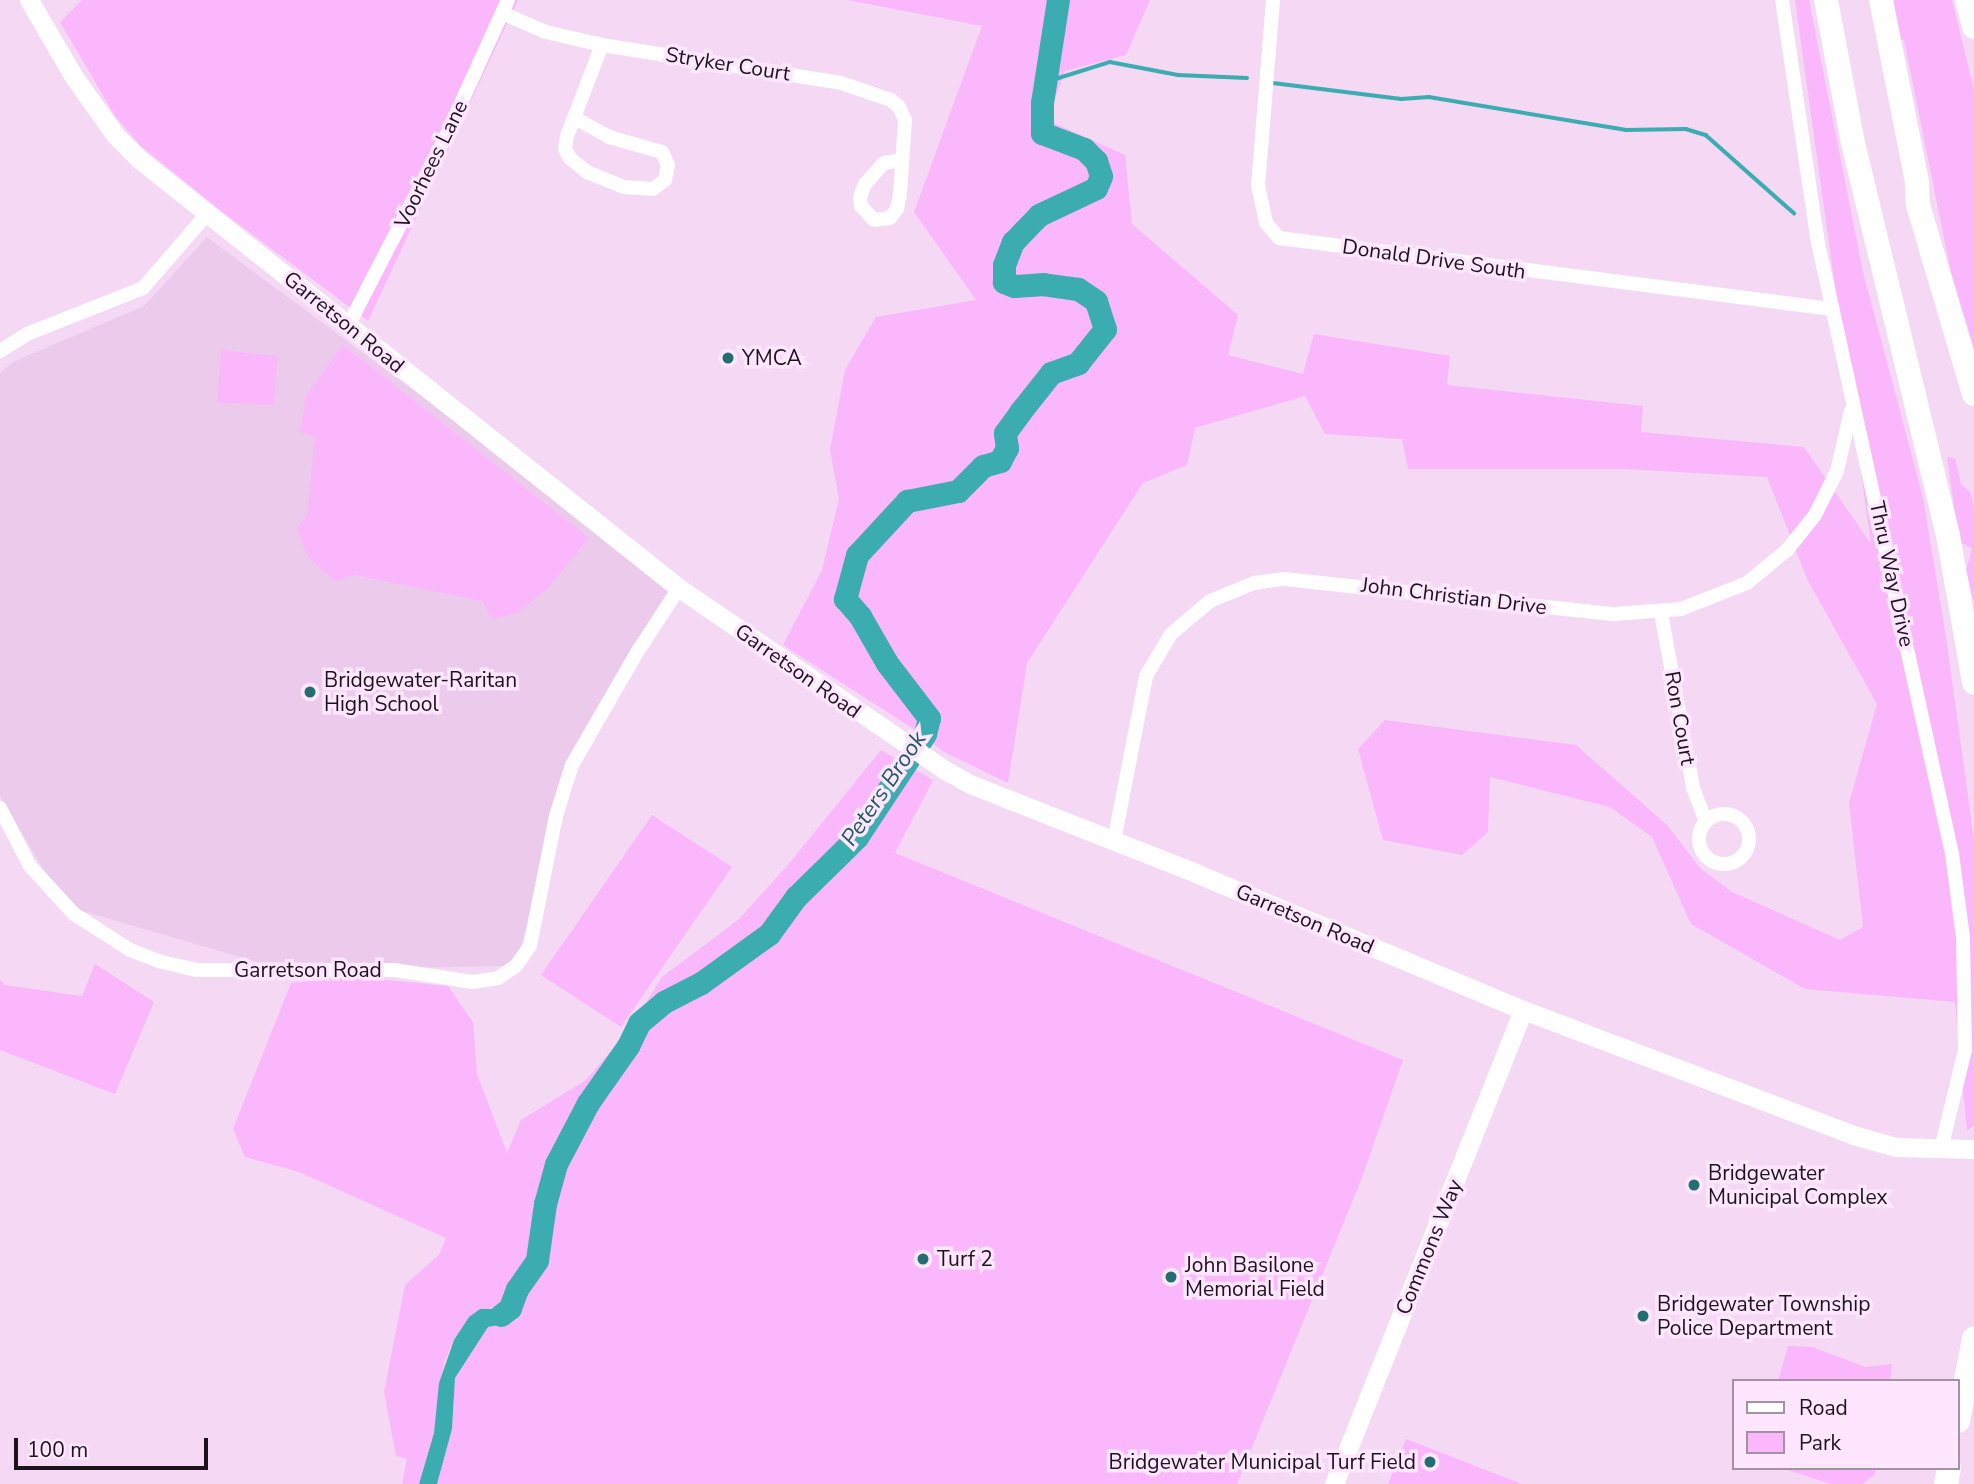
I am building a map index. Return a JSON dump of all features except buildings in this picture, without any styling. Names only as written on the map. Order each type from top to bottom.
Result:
[{"type":"highway","points":[[1826,0],[1853,143],[1948,534],[1974,683]]},
{"type":"highway","points":[[1864,0],[1905,184],[1918,205]]},
{"type":"highway","points":[[1881,0],[1917,182],[1918,205],[1974,394]]},
{"type":"highway","points":[[1967,0],[1974,27]]},
{"type":"highway","points":[[1960,1411],[1974,1339]]},
{"type":"street","name":"Garretson Road","points":[[29,0],[74,77],[117,136],[139,159],[678,588],[943,769],[970,784],[1523,1010],[1864,1139],[1896,1147],[1971,1149]]},
{"type":"street","name":"Donald Drive South","points":[[1273,0],[1258,185],[1266,223],[1279,238],[1470,265],[1832,309]]},
{"type":"street","name":"Thru Way Drive","points":[[1782,0],[1818,243],[1949,842],[1963,938],[1965,1050],[1941,1149]]},
{"type":"street","name":"Stryker Court","points":[[505,7],[546,32],[602,46],[828,80],[877,94],[891,100],[903,113],[902,160]]},
{"type":"street","name":"Voorhees Lane","points":[[348,326],[440,148],[505,7]]},
{"type":"street","points":[[575,118],[609,137],[662,152],[668,165],[665,180],[653,189],[636,189],[587,172],[565,149],[575,118],[602,46]]},
{"type":"street","points":[[0,351],[27,334],[143,288],[208,213]]},
{"type":"street","name":"John Christian Drive","points":[[1114,841],[1146,676],[1163,645],[1187,618],[1234,590],[1254,583],[1298,580],[1614,614],[1661,612],[1701,603],[1736,588],[1769,568],[1815,515],[1837,471],[1853,402]]},
{"type":"street","name":"Garretson Road","points":[[0,808],[30,866],[74,914],[130,950],[162,962],[196,970],[394,970],[464,981],[498,978],[516,966],[530,946],[556,816],[572,765],[636,654],[678,588]]},
{"type":"street","name":"Ron Court","points":[[1661,612],[1693,788],[1706,822]]},
{"type":"street","name":"Commons Way","points":[[1334,1484],[1523,1010]]},
{"type":"shaded area","name":"Bridgewater-Raritan High School","points":[[207,237],[679,588],[560,800],[516,966],[285,970],[65,906],[0,796],[0,373],[13,362],[144,306]]},
{"type":"shaded area","points":[[517,1289],[518,1301],[511,1317],[499,1325],[488,1327],[455,1378],[452,1429],[437,1484],[419,1484],[434,1433],[439,1383],[454,1340],[469,1317],[480,1309],[501,1309]]},
{"type":"green space","points":[[82,0],[518,0],[368,321],[220,210],[141,146],[115,116],[60,22]]},
{"type":"green space","points":[[848,0],[1150,0],[1126,55],[1065,71],[1047,120],[1125,155],[1132,224],[1238,315],[1228,355],[1303,374],[1314,334],[1450,356],[1447,385],[1643,406],[1641,432],[1804,447],[1871,544],[1795,0],[1809,0],[1863,272],[1923,498],[1946,637],[1974,840],[1974,1125],[1967,1131],[1955,1002],[1805,989],[1691,924],[1652,837],[1610,807],[1490,777],[1488,832],[1462,855],[1383,840],[1358,749],[1385,720],[1576,745],[1667,825],[1700,868],[1732,892],[1840,940],[1863,927],[1849,803],[1877,704],[1808,581],[1767,477],[1625,469],[1408,469],[1402,439],[1325,434],[1305,396],[1195,428],[1187,465],[1143,483],[1027,663],[1008,783],[944,752],[912,728],[783,645],[822,570],[839,499],[830,450],[845,370],[876,317],[976,300],[914,212],[982,26]]},
{"type":"green space","points":[[1891,0],[1952,0],[1974,90],[1974,348],[1950,268],[1904,40],[1899,39]]},
{"type":"green space","points":[[343,345],[589,538],[548,588],[518,613],[491,619],[483,601],[355,575],[335,581],[307,556],[297,528],[307,515],[315,437],[300,432],[306,396]]},
{"type":"green space","points":[[221,350],[278,356],[274,405],[217,403]]},
{"type":"green space","points":[[1947,457],[1955,458],[1961,484],[1970,492],[1974,507],[1974,602],[1966,570],[1972,549],[1959,541]]},
{"type":"green space","points":[[881,750],[933,780],[895,853],[1403,1060],[1361,1180],[1237,1484],[437,1484],[452,1429],[455,1378],[488,1327],[499,1325],[518,1301],[517,1290],[501,1309],[480,1309],[469,1317],[454,1340],[444,1363],[434,1433],[419,1484],[402,1484],[407,1459],[396,1456],[384,1392],[405,1285],[439,1255],[446,1238],[299,1172],[245,1157],[233,1129],[291,983],[357,977],[448,986],[473,1022],[477,1074],[507,1153],[521,1120],[586,1080],[629,1030],[662,977],[738,920],[788,865]]},
{"type":"green space","points":[[652,815],[732,867],[621,1027],[541,975]]},
{"type":"green space","points":[[95,964],[154,1002],[115,1094],[0,1050],[0,980],[5,985],[82,996]]},
{"type":"green space","points":[[1788,1346],[1812,1347],[1866,1367],[1892,1364],[1890,1379],[1779,1379]]},
{"type":"green space","name":"Bridgewater Municipal Turf Field","points":[[1406,1439],[1522,1484],[1388,1484]]},
{"type":"green space","points":[[1787,1470],[1875,1470],[1874,1475],[1862,1484],[1831,1484]]},
{"type":"waterway","name":"Peters Brook","points":[[501,1315],[510,1308],[517,1289],[537,1260],[545,1204],[556,1164],[588,1103],[628,1046],[639,1023],[664,1002],[701,983],[769,934],[796,897],[857,837],[925,734],[929,718],[887,663],[860,616],[845,599],[857,555],[907,501],[958,491],[983,466],[1000,461],[1007,448],[1005,433],[1051,373],[1078,363],[1105,329],[1096,301],[1078,289],[1044,284],[1014,286],[1004,282],[1004,265],[1013,242],[1039,215],[1096,188],[1101,176],[1096,161],[1084,149],[1042,133],[1042,103],[1058,0]]},
{"type":"waterway","points":[[1046,82],[1110,62],[1178,75],[1247,78]]},
{"type":"waterway","points":[[1273,83],[1401,99],[1429,97],[1626,130],[1686,129],[1706,135],[1794,213]]},
{"type":"place","name":"YMCA","points":[[728,358]]},
{"type":"place","name":"Bridgewater-Raritan High School","points":[[310,692]]},
{"type":"place","name":"Bridgewater Municipal Complex","points":[[1694,1185]]},
{"type":"place","name":"Turf 2","points":[[923,1259]]},
{"type":"place","name":"John Basilone Memorial Field","points":[[1171,1277]]},
{"type":"place","name":"Bridgewater Township Police Department","points":[[1643,1316]]},
{"type":"place","name":"Bridgewater Municipal Turf Field","points":[[1430,1462]]}]
